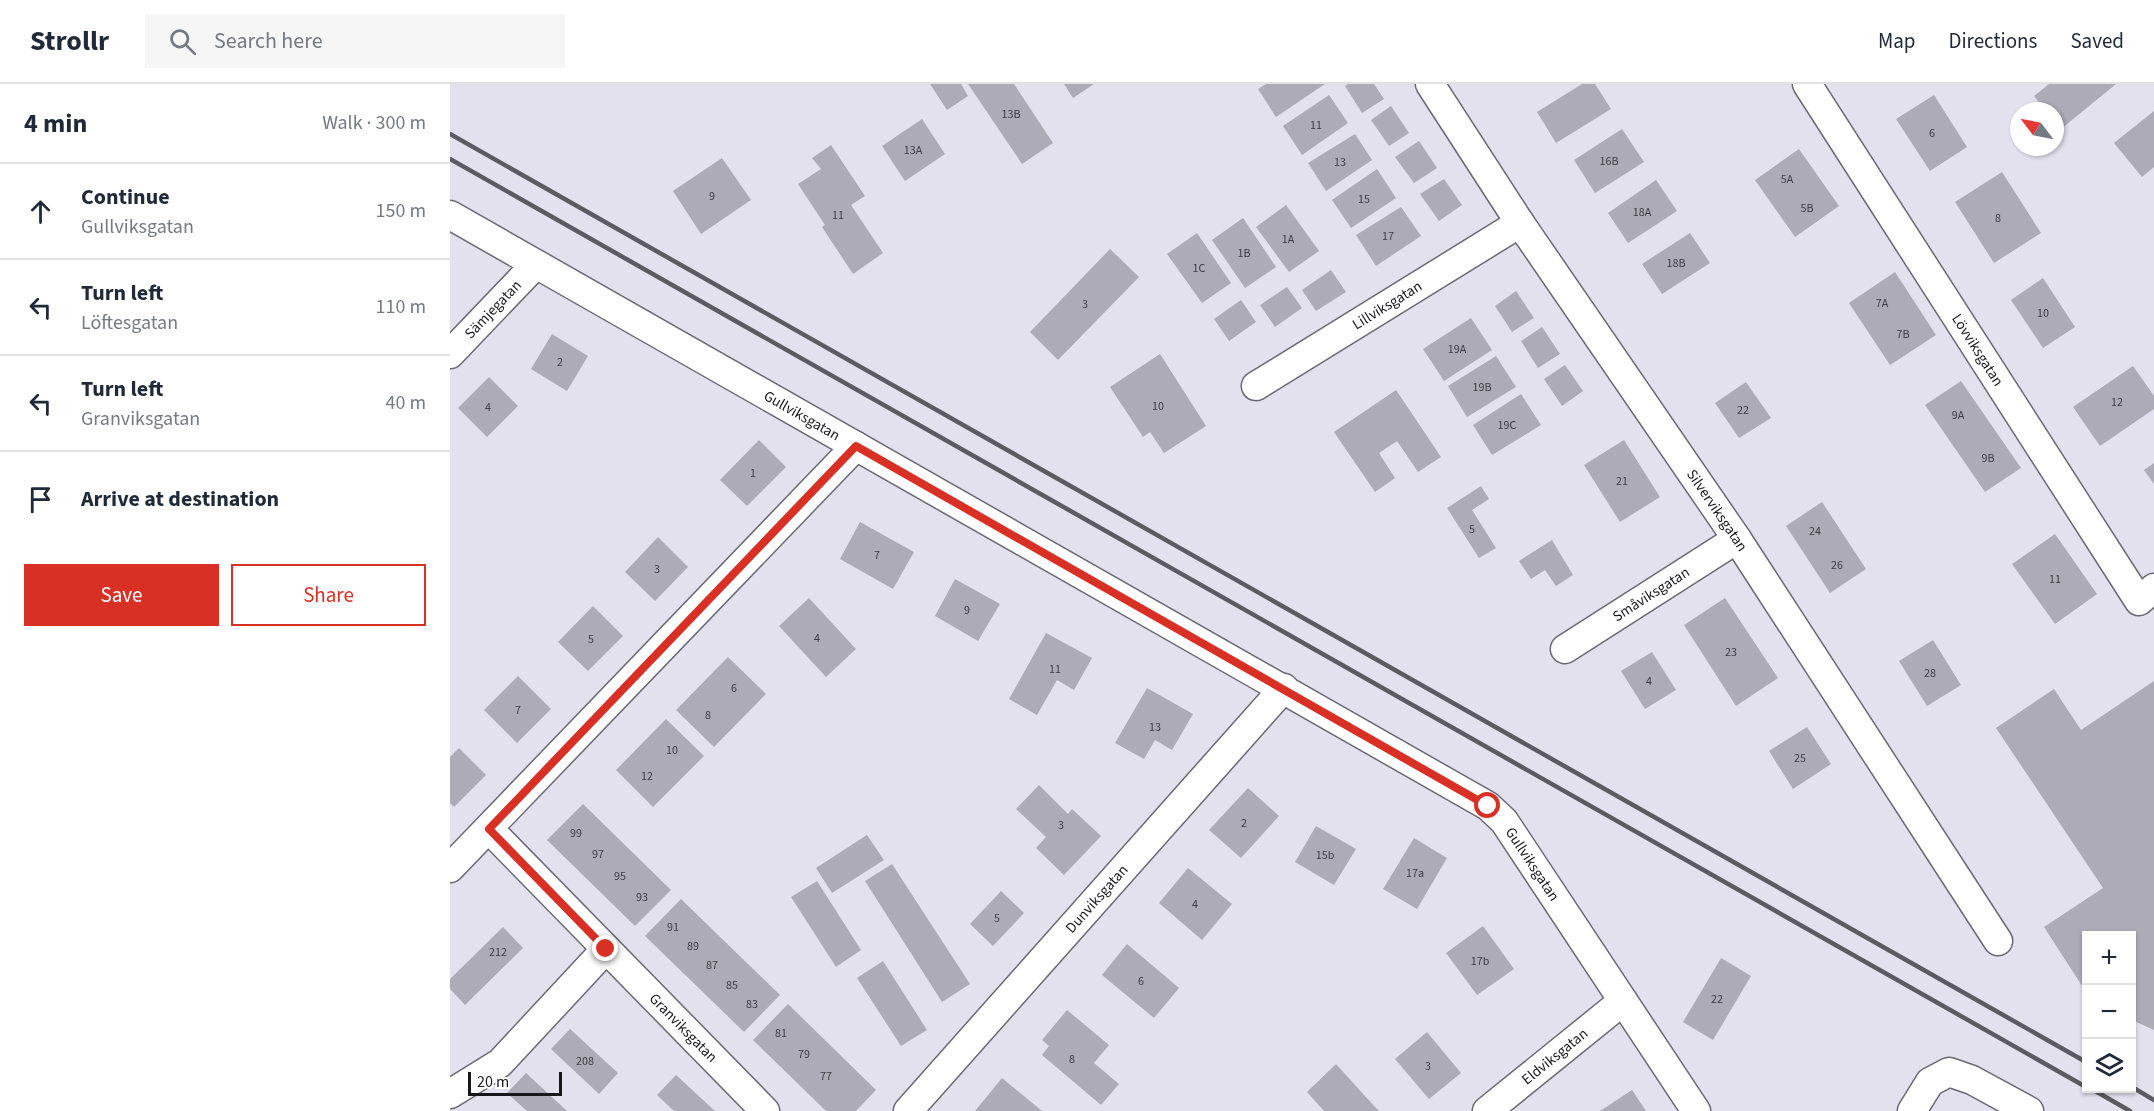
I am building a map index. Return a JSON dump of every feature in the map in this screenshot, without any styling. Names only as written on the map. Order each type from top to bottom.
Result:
[{"type":"street","name":"Silverviksgatan","points":[[1430,84],[1520,224],[1737,539],[1998,941]]},
{"type":"street","name":"Lövviksgatan","points":[[1807,84],[2139,601],[2154,588]]},
{"type":"street","name":"Gullviksgatan","points":[[450,215],[1488,806],[1504,821],[1696,1111]]},
{"type":"street","name":"Lillviksgatan","points":[[1256,386],[1520,224]]},
{"type":"street","name":"Sämjegatan","points":[[450,354],[535,265]]},
{"type":"street","points":[[450,868],[856,446]]},
{"type":"street","name":"Småviksgatan","points":[[1565,650],[1737,539]]},
{"type":"street","name":"Dunviksgatan","points":[[908,1111],[1284,688]]},
{"type":"street","name":"Granviksgatan","points":[[489,829],[761,1110]]},
{"type":"street","points":[[450,1094],[500,1063],[606,949]]},
{"type":"street","name":"Eldviksgatan","points":[[1487,1111],[1623,1001]]},
{"type":"street","points":[[1912,1111],[1930,1082],[1949,1072],[1972,1080],[2029,1111]]},
{"type":"building","points":[[930,84],[961,84],[968,96],[947,110]]},
{"type":"building","points":[[968,84],[1014,84],[1053,143],[1022,164]]},
{"type":"building","points":[[1064,84],[1094,84],[1073,98]]},
{"type":"building","points":[[1266,84],[1325,84],[1276,117],[1258,89]]},
{"type":"building","points":[[1374,84],[1384,99],[1362,113],[1345,86]]},
{"type":"building","points":[[1582,84],[1595,84],[1611,109],[1556,143],[1537,112]]},
{"type":"building","points":[[2049,84],[2116,84],[2064,127],[2064,102],[2039,102],[2034,96]]},
{"type":"building","points":[[1329,95],[1348,123],[1302,155],[1283,126]]},
{"type":"building","points":[[1934,95],[1967,147],[1930,171],[1896,119]]},
{"type":"building","points":[[1391,106],[1409,133],[1389,146],[1371,120]]},
{"type":"building","points":[[2154,111],[2154,167],[2142,177],[2114,143]]},
{"type":"building","points":[[922,119],[945,154],[905,181],[882,146]]},
{"type":"building","points":[[1622,129],[1644,162],[1595,193],[1574,160]]},
{"type":"building","points":[[1355,134],[1372,160],[1326,191],[1308,163]]},
{"type":"building","points":[[1419,141],[1437,168],[1414,183],[1395,157]]},
{"type":"building","points":[[831,145],[865,196],[851,205],[883,253],[853,274],[822,227],[825,225],[798,184],[821,169],[812,158]]},
{"type":"building","points":[[1799,149],[1839,206],[1795,237],[1755,180]]},
{"type":"building","points":[[722,158],[751,200],[701,234],[673,191]]},
{"type":"building","points":[[1377,169],[1396,198],[1351,228],[1332,200]]},
{"type":"building","points":[[2002,172],[2041,233],[1994,263],[1955,202]]},
{"type":"building","points":[[1444,179],[1462,205],[1439,221],[1420,194]]},
{"type":"building","points":[[1656,180],[1677,211],[1628,243],[1608,213]]},
{"type":"building","points":[[1286,205],[1319,251],[1289,272],[1256,227]]},
{"type":"building","points":[[1401,207],[1421,236],[1376,266],[1356,235]]},
{"type":"building","points":[[1243,218],[1276,267],[1245,288],[1212,240]]},
{"type":"building","points":[[1197,233],[1231,283],[1202,303],[1167,254]]},
{"type":"building","points":[[1690,233],[1710,263],[1662,294],[1642,264]]},
{"type":"building","points":[[1110,249],[1139,277],[1058,360],[1030,332]]},
{"type":"building","points":[[1331,270],[1346,292],[1316,311],[1302,290]]},
{"type":"building","points":[[1895,272],[1936,335],[1890,365],[1849,303]]},
{"type":"building","points":[[2043,278],[2075,327],[2043,348],[2011,300]]},
{"type":"building","points":[[1287,287],[1302,308],[1275,327],[1260,305]]},
{"type":"building","points":[[1516,291],[1534,318],[1512,332],[1495,306]]},
{"type":"building","points":[[1241,300],[1256,322],[1229,341],[1214,319]]},
{"type":"building","points":[[1471,318],[1492,350],[1444,381],[1423,349]]},
{"type":"building","points":[[1542,327],[1560,354],[1538,368],[1521,341]]},
{"type":"building","points":[[552,334],[588,356],[567,391],[531,369]]},
{"type":"building","points":[[1160,354],[1206,426],[1164,453],[1150,432],[1143,437],[1110,387]]},
{"type":"building","points":[[1496,356],[1516,387],[1467,417],[1448,386]]},
{"type":"building","points":[[1565,365],[1583,391],[1562,406],[1544,379]]},
{"type":"building","points":[[2133,366],[2154,396],[2154,409],[2100,446],[2073,407]]},
{"type":"building","points":[[489,377],[518,406],[487,437],[458,408]]},
{"type":"building","points":[[1961,381],[2021,468],[1985,492],[1925,405]]},
{"type":"building","points":[[1746,382],[1771,418],[1739,438],[1715,403]]},
{"type":"building","points":[[1396,390],[1441,457],[1418,472],[1397,441],[1379,453],[1395,478],[1375,492],[1334,432]]},
{"type":"building","points":[[1521,394],[1541,425],[1492,455],[1473,425]]},
{"type":"building","points":[[759,440],[786,467],[747,506],[720,480]]},
{"type":"building","points":[[1624,440],[1660,497],[1620,522],[1584,465]]},
{"type":"building","points":[[2154,463],[2154,484],[2144,470]]},
{"type":"building","points":[[1481,486],[1489,499],[1472,510],[1496,548],[1479,558],[1447,508]]},
{"type":"building","points":[[1822,502],[1866,569],[1830,593],[1786,526]]},
{"type":"building","points":[[860,522],[914,552],[893,589],[840,559]]},
{"type":"building","points":[[2055,534],[2097,594],[2055,624],[2012,564]]},
{"type":"building","points":[[658,537],[688,567],[655,601],[625,572]]},
{"type":"building","points":[[1552,540],[1573,575],[1556,586],[1545,570],[1531,579],[1519,561]]},
{"type":"building","points":[[955,579],[1000,604],[978,641],[935,616]]},
{"type":"building","points":[[809,598],[856,649],[826,677],[779,626]]},
{"type":"building","points":[[1725,598],[1778,678],[1736,706],[1684,625]]},
{"type":"building","points":[[593,606],[623,636],[588,671],[558,642]]},
{"type":"building","points":[[1046,633],[1092,658],[1074,690],[1057,680],[1037,715],[1009,699]]},
{"type":"building","points":[[1933,640],[1961,685],[1927,706],[1899,661]]},
{"type":"building","points":[[1652,652],[1676,690],[1645,709],[1621,671]]},
{"type":"building","points":[[728,657],[766,694],[714,747],[676,710]]},
{"type":"building","points":[[518,676],[551,709],[517,743],[484,710]]},
{"type":"building","points":[[2154,681],[2154,1030],[2136,1022],[2136,931],[2082,931],[2082,986],[2044,927],[2103,888],[1996,728],[2054,689],[2081,730]]},
{"type":"building","points":[[1147,688],[1193,714],[1172,750],[1155,740],[1144,759],[1115,743]]},
{"type":"building","points":[[666,719],[704,756],[653,807],[616,770]]},
{"type":"building","points":[[1807,727],[1831,764],[1793,789],[1769,751]]},
{"type":"building","points":[[459,748],[486,775],[454,807],[450,803],[450,757]]},
{"type":"building","points":[[1039,785],[1068,814],[1072,809],[1101,836],[1064,875],[1036,848],[1046,837],[1016,809]]},
{"type":"building","points":[[1248,788],[1279,816],[1241,858],[1209,830]]},
{"type":"building","points":[[583,804],[671,890],[635,926],[547,840]]},
{"type":"building","points":[[1316,826],[1356,849],[1334,885],[1295,862]]},
{"type":"building","points":[[867,835],[884,860],[832,893],[816,868]]},
{"type":"building","points":[[1414,838],[1447,858],[1417,909],[1383,889]]},
{"type":"building","points":[[892,864],[970,984],[942,1002],[865,881]]},
{"type":"building","points":[[1188,868],[1232,904],[1202,940],[1159,903]]},
{"type":"building","points":[[817,881],[861,950],[836,967],[791,897]]},
{"type":"building","points":[[1001,891],[1024,913],[993,946],[970,924]]},
{"type":"building","points":[[681,899],[780,995],[744,1032],[645,936]]},
{"type":"building","points":[[1483,926],[1514,969],[1477,995],[1446,953]]},
{"type":"building","points":[[503,927],[523,948],[465,1005],[450,989],[450,979]]},
{"type":"building","points":[[1127,944],[1179,988],[1154,1018],[1102,975]]},
{"type":"building","points":[[1721,958],[1751,976],[1713,1040],[1683,1022]]},
{"type":"building","points":[[883,961],[927,1030],[901,1046],[857,978]]},
{"type":"building","points":[[788,1004],[876,1090],[856,1111],[826,1111],[753,1040]]},
{"type":"building","points":[[1067,1010],[1109,1045],[1094,1063],[1119,1084],[1101,1105],[1042,1055],[1049,1046],[1042,1040]]},
{"type":"building","points":[[570,1029],[618,1073],[599,1094],[551,1049]]},
{"type":"building","points":[[1427,1032],[1461,1073],[1429,1099],[1395,1059]]},
{"type":"building","points":[[1336,1064],[1379,1111],[1324,1111],[1307,1092]]},
{"type":"building","points":[[526,1073],[567,1111],[527,1111],[507,1093]]},
{"type":"building","points":[[676,1075],[715,1111],[674,1111],[657,1095]]},
{"type":"building","points":[[1002,1078],[1042,1111],[975,1111]]},
{"type":"building","points":[[1632,1090],[1646,1111],[1600,1111]]},
{"type":"railway","points":[[450,134],[2082,1060]]},
{"type":"railway","points":[[450,159],[2082,1085]]},
{"type":"railway","points":[[2136,1089],[2154,1100]]},
{"type":"railway","points":[[2099,1093],[2130,1111]]},
{"type":"route","points":[[606,949],[489,829],[856,446],[1488,806]]}]
